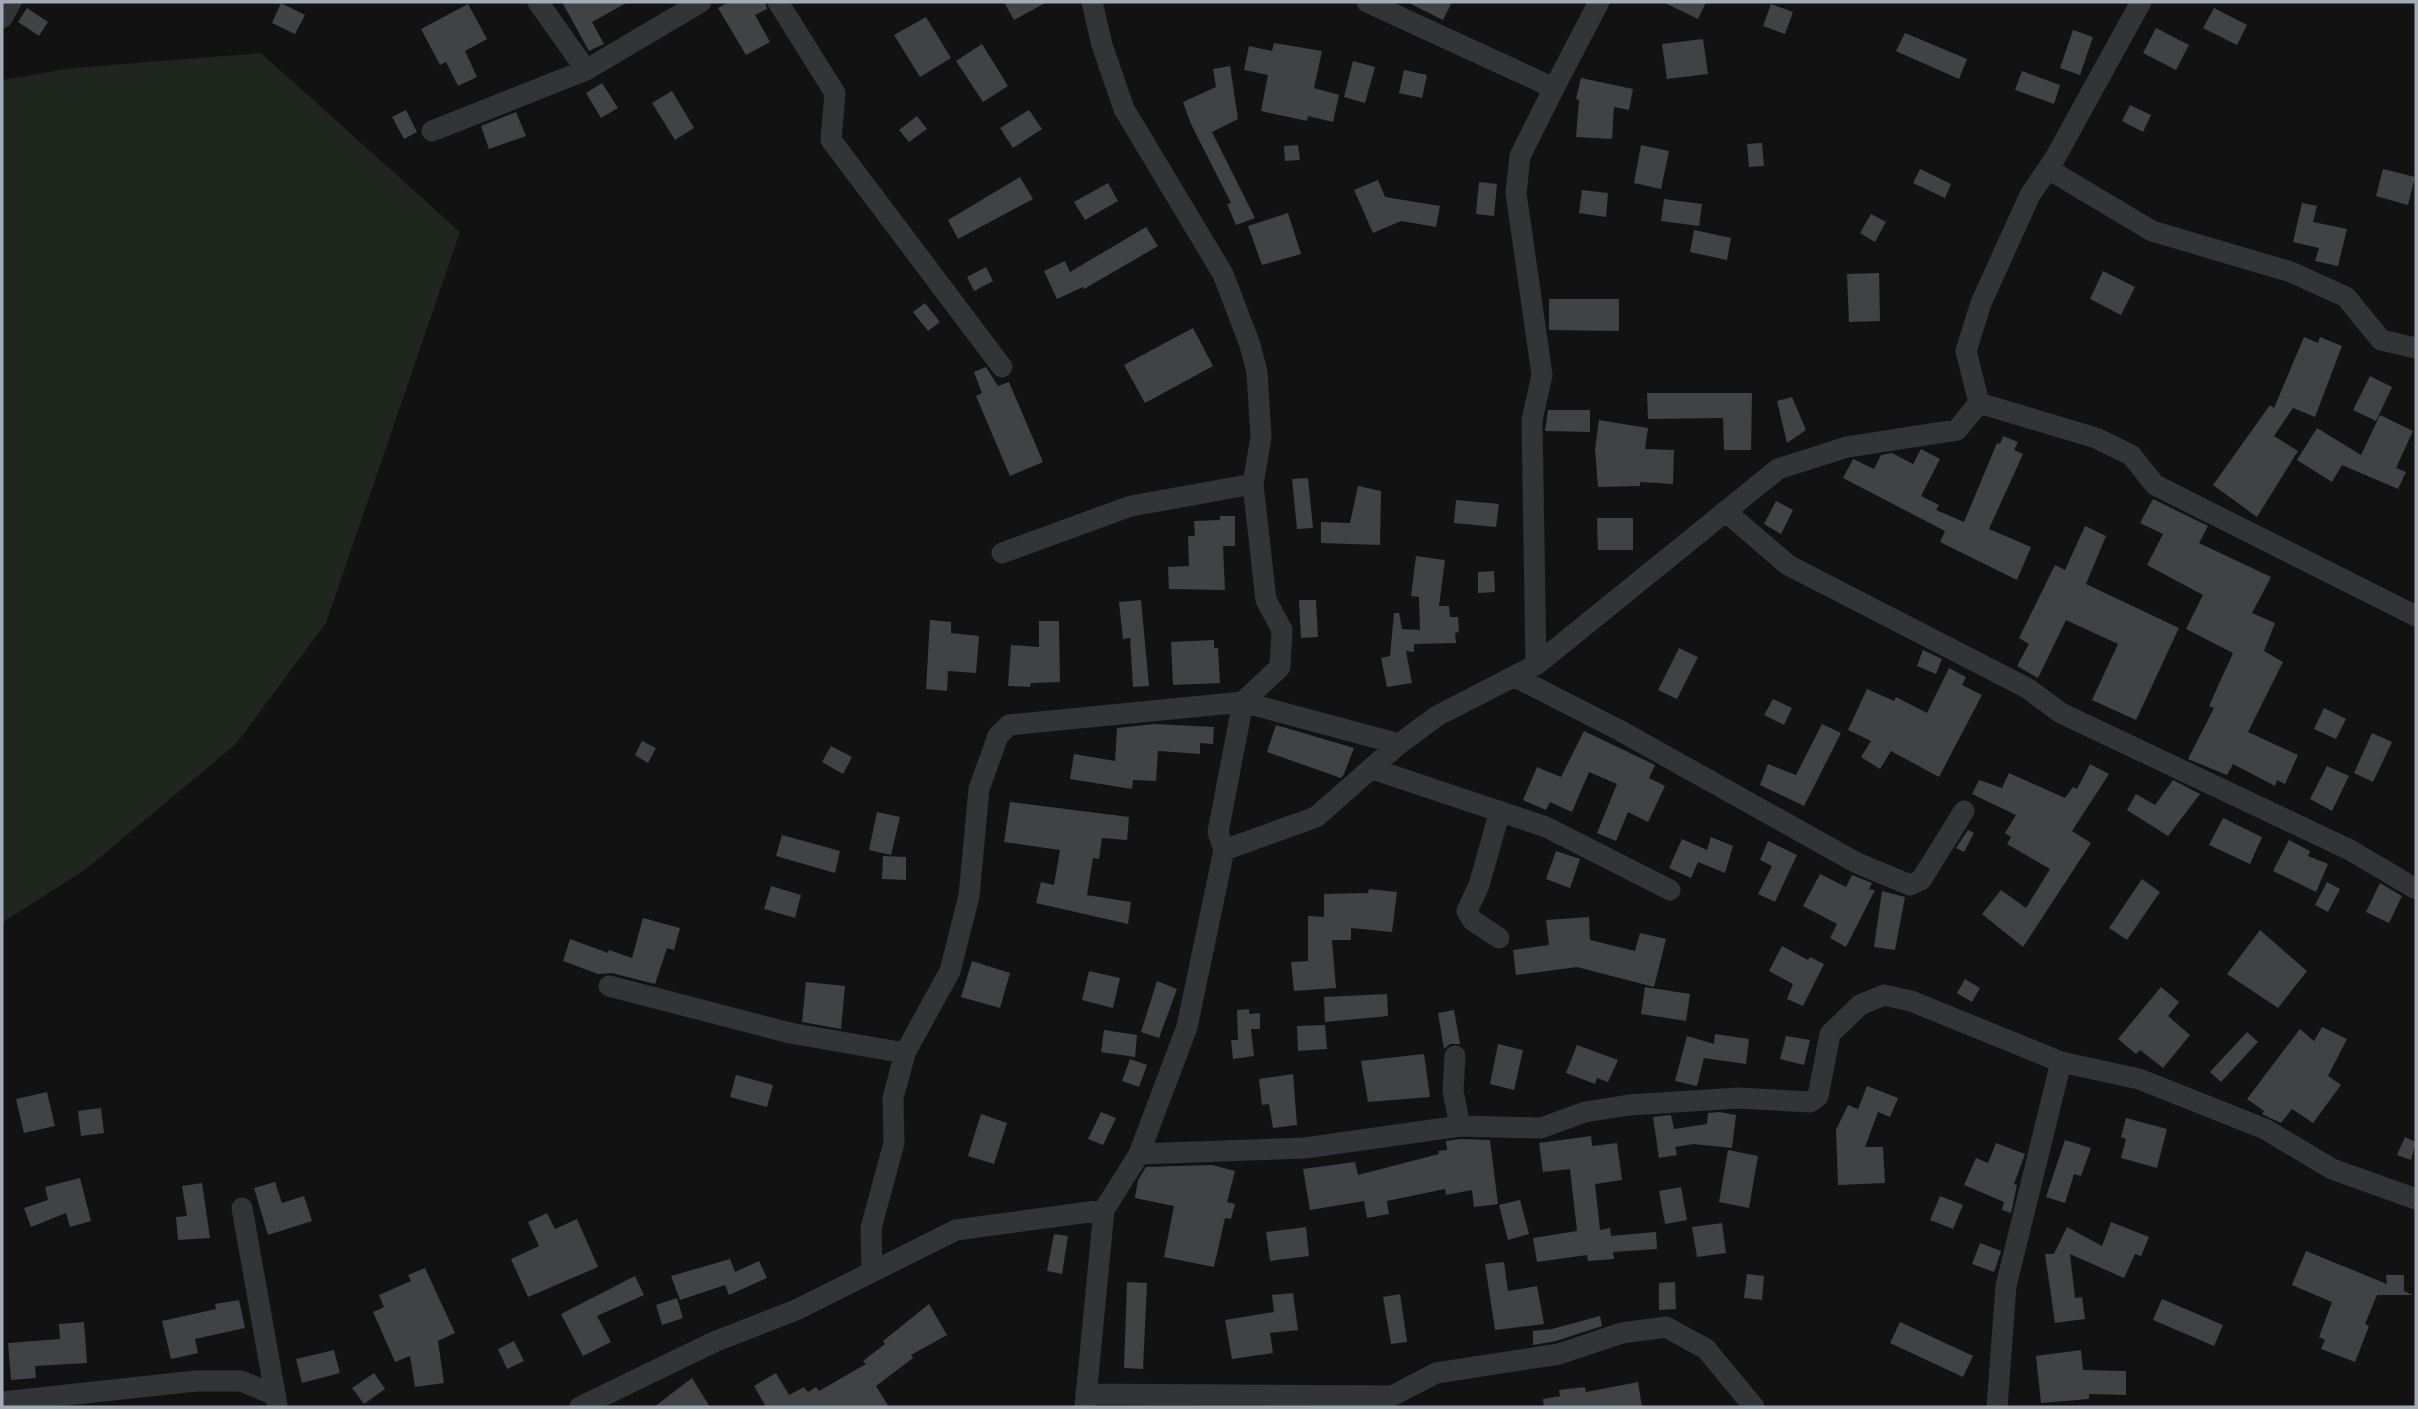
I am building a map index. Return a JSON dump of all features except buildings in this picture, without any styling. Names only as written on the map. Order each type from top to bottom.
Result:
[{"type":"street","points":[[2,18],[11,2]]},
{"type":"street","points":[[538,2],[586,70]]},
{"type":"street","points":[[432,131],[586,70],[701,2]]},
{"type":"street","points":[[778,2],[835,93],[831,140],[1002,367]]},
{"type":"street","points":[[1092,2],[1105,57],[1124,109],[1223,274],[1250,345],[1257,372],[1261,437],[1253,484],[1266,600],[1282,630],[1280,667],[1243,702],[1218,832],[1224,850],[1188,1027],[1139,1154],[1104,1210],[1086,1401],[1392,1396],[1436,1373],[1559,1354],[1622,1333],[1665,1327],[1706,1349],[1754,1407]]},
{"type":"street","points":[[1367,2],[1554,88]]},
{"type":"street","points":[[1536,665],[1532,420],[1542,374],[1516,193],[1520,156],[1599,2]]},
{"type":"street","points":[[1979,403],[1966,351],[1981,303],[2030,195],[2048,169],[2141,2]]},
{"type":"street","points":[[2048,169],[2152,231],[2291,272],[2346,297],[2382,340],[2416,348]]},
{"type":"street","points":[[1224,850],[1316,817],[1399,744],[1437,716],[1536,665],[1778,469],[1847,447],[1957,430],[1979,403]]},
{"type":"street","points":[[1979,403],[2096,438],[2131,455],[2155,485],[2416,616]]},
{"type":"street","points":[[1002,553],[1131,506],[1253,484]]},
{"type":"street","points":[[1725,511],[1788,565],[2027,688],[2061,713],[2350,850],[2416,889]]},
{"type":"street","points":[[1514,677],[1619,730],[1857,863],[1910,885],[1921,880],[1964,811]]},
{"type":"street","points":[[872,1270],[871,1228],[894,1143],[893,1098],[905,1054],[950,971],[969,896],[979,789],[998,736],[1009,725],[1243,702],[1399,744]]},
{"type":"street","points":[[1373,769],[1546,827],[1670,890]]},
{"type":"street","points":[[1499,938],[1472,920],[1467,911],[1479,885],[1500,811]]},
{"type":"street","points":[[609,986],[790,1033],[905,1054]]},
{"type":"street","points":[[1139,1154],[1305,1148],[1460,1126],[1541,1128],[1585,1112],[1629,1105],[1738,1098],[1810,1102],[1818,1096],[1830,1034],[1860,1005],[1884,995],[1911,1001],[2061,1062],[2139,1079],[2266,1129],[2332,1169],[2416,1199]]},
{"type":"street","points":[[1455,1056],[1453,1091],[1460,1126]]},
{"type":"street","points":[[1997,1407],[2006,1286],[2061,1062]]},
{"type":"street","points":[[242,1208],[276,1401]]},
{"type":"street","points":[[580,1407],[714,1342],[796,1310],[956,1230],[1104,1210]]},
{"type":"street","points":[[2,1402],[195,1381],[241,1381],[276,1401]]},
{"type":"shaded area","points":[[261,53],[460,232],[326,623],[236,744],[86,869],[2,923],[2,80],[73,68]]}]
